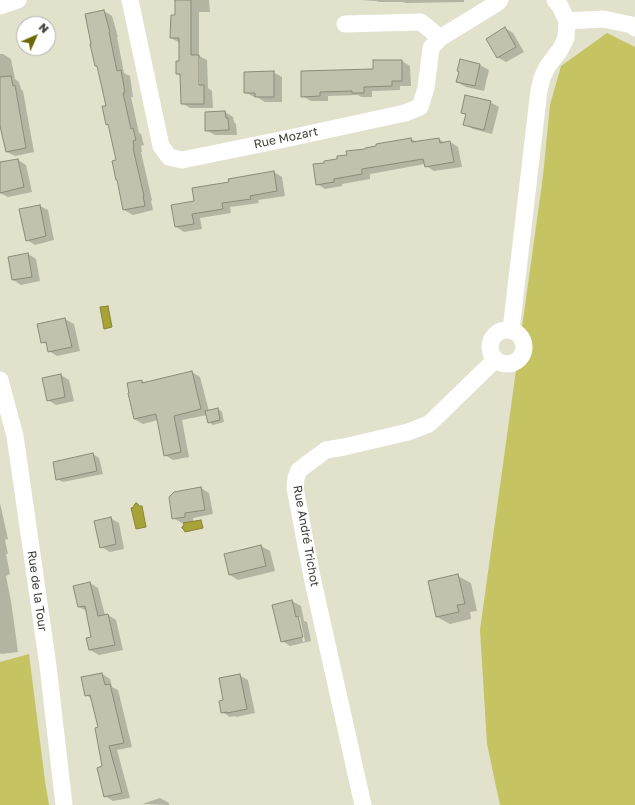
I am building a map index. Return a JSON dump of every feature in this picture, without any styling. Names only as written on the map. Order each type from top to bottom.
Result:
[{"type":"street","points":[[0,6],[18,0]]},
{"type":"street","name":"Rue Mozart","points":[[130,0],[161,146],[169,157],[182,160],[285,139],[397,114],[420,107],[426,88],[431,48],[440,38],[497,4],[500,0]]},
{"type":"street","points":[[511,330],[539,90],[542,78],[566,38],[567,21],[560,6],[555,0]]},
{"type":"street","points":[[567,21],[603,19],[635,28]]},
{"type":"street","points":[[344,24],[421,22],[440,38]]},
{"type":"street","points":[[504,330],[516,332],[523,341],[524,352],[522,357],[513,364],[502,364],[495,360],[491,354],[490,348],[490,342],[494,336],[498,332],[504,330]]},
{"type":"street","name":"Rue André Trichot","points":[[363,805],[312,577],[295,488],[296,478],[299,470],[326,450],[408,432],[429,424],[495,360]]},
{"type":"street","name":"Rue de la Tour","points":[[0,380],[15,436],[48,666],[64,805]]},
{"type":"shaded area","points":[[607,33],[635,47],[635,805],[500,805],[487,744],[480,630],[543,176],[550,105],[561,66]]},
{"type":"shaded area","points":[[108,306],[112,327],[104,329],[100,307]]},
{"type":"shaded area","points":[[136,503],[139,506],[142,506],[146,527],[136,529],[131,508],[134,507]]},
{"type":"shaded area","points":[[201,520],[203,528],[185,532],[182,528],[184,525],[183,523]]},
{"type":"shaded area","points":[[29,654],[49,805],[0,805],[0,662]]},
{"type":"building","points":[[175,0],[191,0],[191,55],[199,55],[199,85],[204,85],[204,104],[181,104],[180,74],[176,74],[176,61],[179,61],[179,38],[170,38],[171,15],[175,15]]},
{"type":"building","points":[[104,10],[110,32],[117,71],[121,70],[125,92],[123,93],[131,129],[133,128],[136,140],[133,141],[133,148],[145,206],[123,210],[112,161],[116,160],[108,124],[106,125],[102,106],[106,106],[97,66],[95,66],[85,14]]},
{"type":"building","points":[[505,27],[516,47],[497,58],[486,39]]},
{"type":"building","points":[[460,59],[480,64],[475,86],[456,82],[459,72],[457,71]]},
{"type":"building","points":[[373,60],[402,60],[402,81],[392,81],[392,86],[364,87],[364,93],[352,93],[352,91],[320,92],[320,96],[301,97],[301,71],[373,69]]},
{"type":"building","points":[[274,71],[274,97],[255,97],[255,93],[244,93],[244,72]]},
{"type":"building","points":[[11,76],[13,86],[15,85],[26,148],[6,152],[0,126],[0,77]]},
{"type":"building","points":[[465,95],[491,101],[484,130],[463,125],[466,114],[461,113]]},
{"type":"building","points":[[225,111],[226,118],[228,118],[229,130],[205,131],[205,112]]},
{"type":"building","points":[[411,138],[412,142],[439,138],[440,143],[450,141],[454,162],[425,167],[423,159],[362,169],[362,174],[334,179],[334,182],[316,185],[313,164],[324,163],[324,161],[337,159],[337,156],[347,155],[346,151],[365,149],[376,146],[376,144]]},
{"type":"building","points":[[18,159],[24,187],[0,193],[0,162]]},
{"type":"building","points":[[274,171],[277,191],[250,196],[251,199],[222,203],[223,209],[192,214],[194,224],[175,227],[171,205],[194,201],[192,188],[229,182],[228,179]]},
{"type":"building","points":[[40,205],[46,236],[26,241],[19,209]]},
{"type":"building","points":[[28,253],[32,277],[12,280],[8,257]]},
{"type":"building","points":[[65,318],[72,347],[48,352],[46,342],[41,343],[37,324]]},
{"type":"building","points":[[192,371],[201,409],[174,416],[181,452],[164,456],[156,414],[134,419],[127,383],[142,380],[142,383]]},
{"type":"building","points":[[61,374],[65,397],[47,401],[42,378]]},
{"type":"building","points":[[218,408],[220,420],[208,423],[205,411]]},
{"type":"building","points":[[93,453],[97,471],[56,480],[53,462]]},
{"type":"building","points":[[201,487],[205,510],[185,513],[185,517],[172,519],[169,497],[174,492]]},
{"type":"building","points":[[111,517],[116,544],[100,548],[94,521]]},
{"type":"building","points":[[261,545],[266,566],[229,575],[224,554]]},
{"type":"building","points":[[458,574],[465,604],[457,605],[459,612],[436,617],[428,581]]},
{"type":"building","points":[[90,582],[98,616],[108,614],[115,645],[89,650],[86,638],[91,637],[85,606],[78,607],[73,586]]},
{"type":"building","points":[[292,600],[303,637],[281,642],[272,605]]},
{"type":"building","points":[[102,673],[105,685],[110,684],[124,743],[109,746],[122,793],[104,797],[97,768],[102,766],[95,728],[98,727],[90,695],[85,696],[81,677]]},
{"type":"building","points":[[240,674],[247,709],[221,713],[219,701],[223,700],[219,678]]}]
